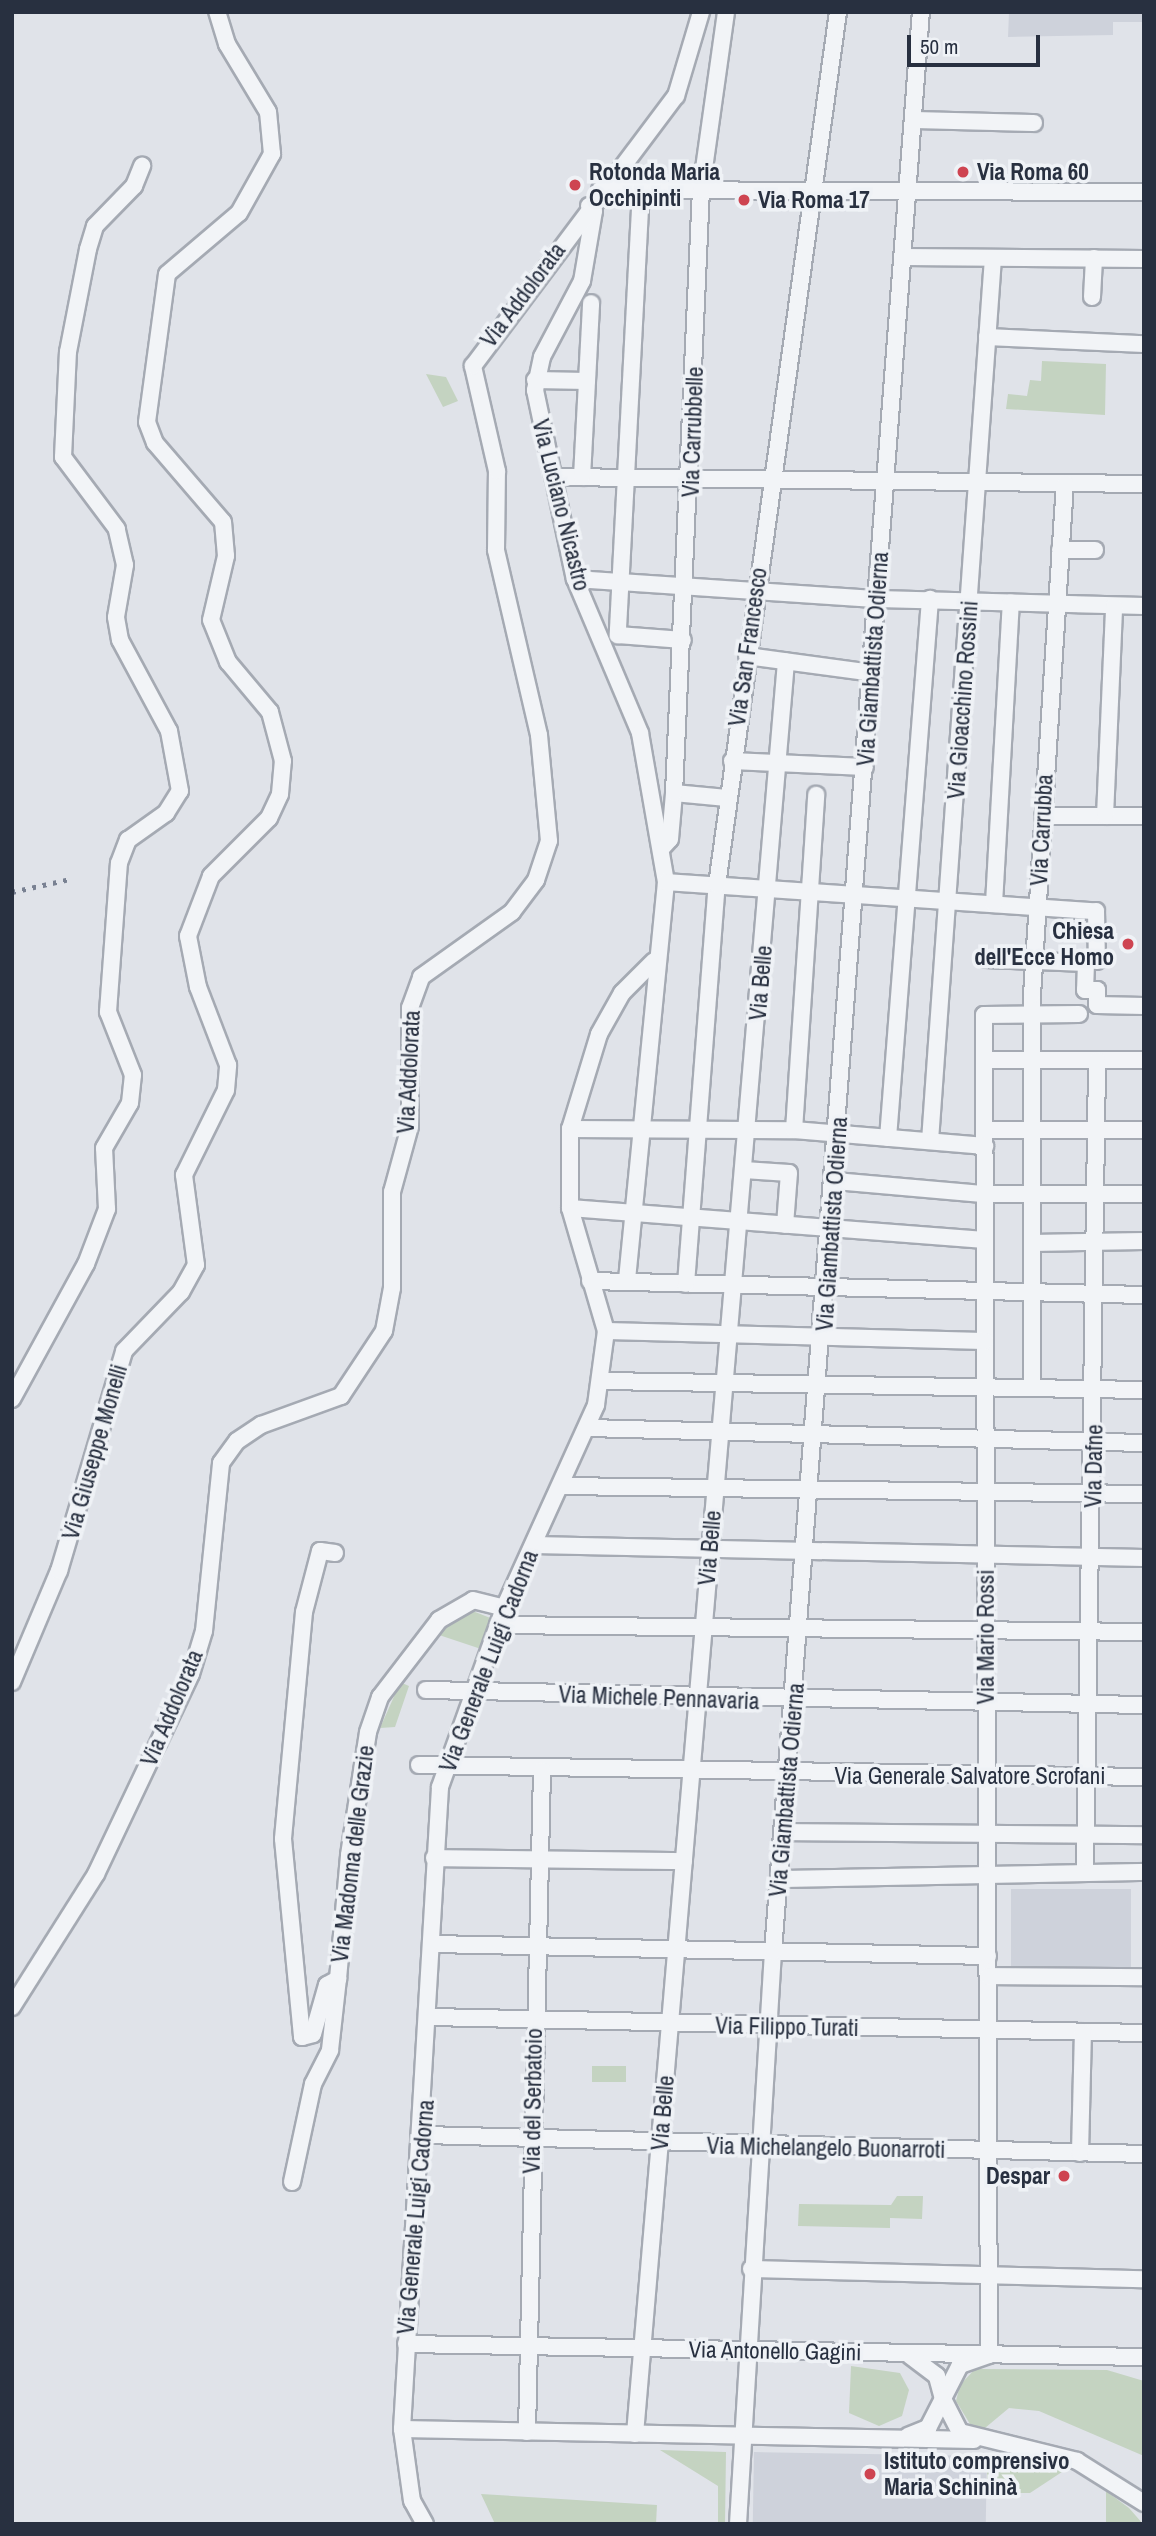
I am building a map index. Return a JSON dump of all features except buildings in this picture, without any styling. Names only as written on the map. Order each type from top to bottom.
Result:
[{"type":"street","name":"Via Giuseppe Monelli","points":[[12,1682],[63,1558],[124,1351],[181,1292],[196,1265],[184,1175],[226,1090],[228,1065],[198,987],[188,936],[211,876],[269,818],[281,794],[284,761],[270,712],[229,662],[211,620],[226,556],[223,522],[155,443],[147,422],[167,274],[239,213],[272,154],[268,112],[227,44],[217,12]]},
{"type":"street","name":"Via Addolorata","points":[[12,2007],[96,1874],[191,1674],[204,1631],[221,1463],[237,1441],[261,1425],[341,1396],[384,1331],[392,1288],[392,1192],[410,1126],[410,1008],[421,977],[512,912],[536,880],[549,841],[539,735],[496,550],[497,471],[472,366],[600,190],[676,96],[701,12]]},
{"type":"street","name":"Via Carrubbelle","points":[[661,849],[670,839],[674,793],[691,479],[701,190],[726,12]]},
{"type":"street","name":"Via San Francesco","points":[[686,1284],[701,1131],[717,886],[727,799],[838,12]]},
{"type":"street","name":"Via Giambattista Odierna","points":[[738,2524],[745,2350],[773,1952],[828,1289],[921,12]]},
{"type":"street","points":[[914,120],[1034,123]]},
{"type":"street","points":[[12,1399],[86,1264],[107,1209],[104,1148],[130,1103],[133,1075],[108,1012],[119,863],[128,840],[166,813],[180,791],[169,731],[120,640],[116,617],[125,565],[117,529],[63,457],[68,352],[88,249],[95,226],[134,186],[142,166]]},
{"type":"street","points":[[600,190],[1144,192]]},
{"type":"street","points":[[641,190],[618,635],[682,639]]},
{"type":"street","points":[[587,381],[535,380],[582,281],[594,211],[589,206]]},
{"type":"street","points":[[904,257],[1144,259]]},
{"type":"street","name":"Via Gioacchino Rossini","points":[[930,1141],[950,900],[975,482],[993,258]]},
{"type":"street","points":[[1091,297],[1094,258]]},
{"type":"street","points":[[582,477],[591,303]]},
{"type":"street","points":[[987,337],[1144,344]]},
{"type":"street","name":"Via Luciano Nicastro","points":[[535,380],[557,477],[575,579],[640,733],[666,882],[654,961],[627,1282]]},
{"type":"street","points":[[557,477],[1144,484]]},
{"type":"street","name":"Via Carrubba","points":[[1032,1388],[1032,1013],[1065,483]]},
{"type":"street","points":[[1060,550],[1095,550]]},
{"type":"street","points":[[575,579],[878,598],[1144,606]]},
{"type":"street","points":[[888,1138],[910,898],[930,599]]},
{"type":"street","points":[[994,904],[1012,602]]},
{"type":"street","points":[[1105,816],[1114,606]]},
{"type":"street","points":[[747,656],[872,673]]},
{"type":"street","name":"Via Belle","points":[[635,2434],[702,1627],[769,890],[786,661]]},
{"type":"street","points":[[732,761],[865,767]]},
{"type":"street","points":[[674,793],[727,799]]},
{"type":"street","points":[[794,1130],[816,795]]},
{"type":"street","points":[[1043,816],[1144,816]]},
{"type":"street","points":[[666,882],[1096,911],[1097,961]]},
{"type":"street","points":[[986,958],[1086,963],[1086,989],[1097,990],[1097,1006],[1144,1006]]},
{"type":"street","name":"Via Generale Luigi Cadorna","points":[[425,2524],[412,2501],[402,2430],[431,2017],[439,1787],[504,1608],[588,1428],[602,1381],[606,1331],[570,1208],[570,1129],[599,1034],[622,993],[654,961]]},
{"type":"street","name":"Via Mario Rossi","points":[[989,2356],[984,1015],[1079,1014]]},
{"type":"street","points":[[985,1059],[1144,1060]]},
{"type":"street","name":"Via Dafne","points":[[1085,1872],[1098,1294],[1097,1060]]},
{"type":"street","points":[[570,1129],[794,1130],[930,1141],[985,1138],[1031,1129],[1144,1130]]},
{"type":"street","points":[[744,1170],[789,1173],[785,1225]]},
{"type":"street","points":[[835,1181],[985,1194],[1144,1194]]},
{"type":"street","points":[[570,1208],[985,1240]]},
{"type":"street","points":[[1032,1243],[1144,1241]]},
{"type":"street","points":[[590,1281],[828,1289],[1144,1294]]},
{"type":"street","points":[[606,1331],[824,1340],[985,1341]]},
{"type":"street","points":[[602,1381],[1144,1390]]},
{"type":"street","points":[[588,1428],[720,1434],[1144,1443]]},
{"type":"street","points":[[561,1486],[715,1491],[1144,1494]]},
{"type":"street","points":[[534,1545],[1144,1558]]},
{"type":"street","name":"Via Madonna delle Grazie","points":[[335,1553],[320,1551],[304,1612],[283,1839],[302,2037],[313,2034],[327,1984],[338,1979],[349,1855],[368,1732],[380,1697],[439,1620],[474,1600],[504,1608]]},
{"type":"street","points":[[498,1625],[1144,1632]]},
{"type":"street","name":"Via Michele Pennavaria","points":[[426,1690],[696,1700],[1144,1705]]},
{"type":"street","name":"Via Generale Salvatore Scrofani","points":[[419,1765],[691,1775],[1144,1777]]},
{"type":"street","name":"Via del Serbatoio","points":[[527,2432],[542,1770]]},
{"type":"street","points":[[783,1832],[1144,1835]]},
{"type":"street","points":[[435,1858],[684,1861]]},
{"type":"street","points":[[779,1879],[988,1878],[1006,1871],[1144,1872]]},
{"type":"street","points":[[433,1944],[536,1949],[988,1956]]},
{"type":"street","points":[[988,1976],[1144,1977]]},
{"type":"street","points":[[292,2182],[313,2084],[330,2050],[338,1979]]},
{"type":"street","name":"Via Filippo Turati","points":[[431,2017],[768,2027],[1144,2033]]},
{"type":"street","points":[[1080,2153],[1083,2032]]},
{"type":"street","name":"Via Michelangelo Buonarroti","points":[[424,2135],[760,2147],[1144,2154]]},
{"type":"street","points":[[751,2269],[1144,2278]]},
{"type":"street","name":"Via Antonello Gagini","points":[[406,2344],[1144,2357]]},
{"type":"street","points":[[905,2354],[929,2365],[960,2432],[1077,2461],[1144,2504]]},
{"type":"street","points":[[892,2440],[928,2428],[960,2365],[989,2356]]},
{"type":"street","points":[[402,2430],[985,2440]]},
{"type":"shaded area","points":[[1009,12],[1144,12],[1144,22],[1113,22],[1113,35],[1008,37]]},
{"type":"shaded area","points":[[1011,1889],[1131,1889],[1131,1968],[1011,1968]]},
{"type":"shaded area","name":"Istituto comprensivo Maria Schininà","points":[[754,2452],[987,2456],[986,2524],[753,2524]]},
{"type":"green space","points":[[1042,361],[1106,364],[1105,415],[1006,409],[1008,394],[1027,396],[1030,380],[1041,381]]},
{"type":"green space","points":[[426,374],[446,377],[458,401],[443,407]]},
{"type":"green space","points":[[470,1610],[493,1619],[481,1649],[436,1634]]},
{"type":"green space","points":[[404,1674],[402,1683],[409,1686],[395,1727],[380,1728]]},
{"type":"green space","points":[[592,2066],[626,2066],[626,2082],[592,2082]]},
{"type":"green space","points":[[897,2196],[923,2196],[922,2219],[890,2218],[890,2228],[798,2226],[799,2204],[891,2205]]},
{"type":"green space","points":[[851,2366],[900,2373],[909,2390],[902,2416],[879,2426],[849,2413]]},
{"type":"green space","points":[[975,2369],[1107,2370],[1144,2381],[1144,2456],[1039,2411],[1009,2408],[985,2428],[970,2424],[956,2401],[960,2385]]},
{"type":"green space","points":[[660,2450],[726,2452],[725,2524],[718,2524],[718,2486]]},
{"type":"green space","points":[[987,2456],[1015,2456],[1065,2470],[1030,2493],[987,2493]]},
{"type":"green space","points":[[1106,2491],[1129,2508],[1143,2524],[1106,2524]]},
{"type":"green space","points":[[481,2494],[657,2505],[656,2524],[495,2524]]},
{"type":"railway","points":[[12,892],[70,879]]},
{"type":"place","name":"Via Roma 60","points":[[963,172]]},
{"type":"place","name":"Rotonda Maria Occhipinti","points":[[575,185]]},
{"type":"place","name":"Via Roma 17","points":[[744,200]]},
{"type":"place","name":"Chiesa dell'Ecce Homo","points":[[1128,944]]},
{"type":"place","name":"Despar","points":[[1064,2176]]},
{"type":"place","name":"Istituto comprensivo Maria Schininà","points":[[870,2474]]}]
